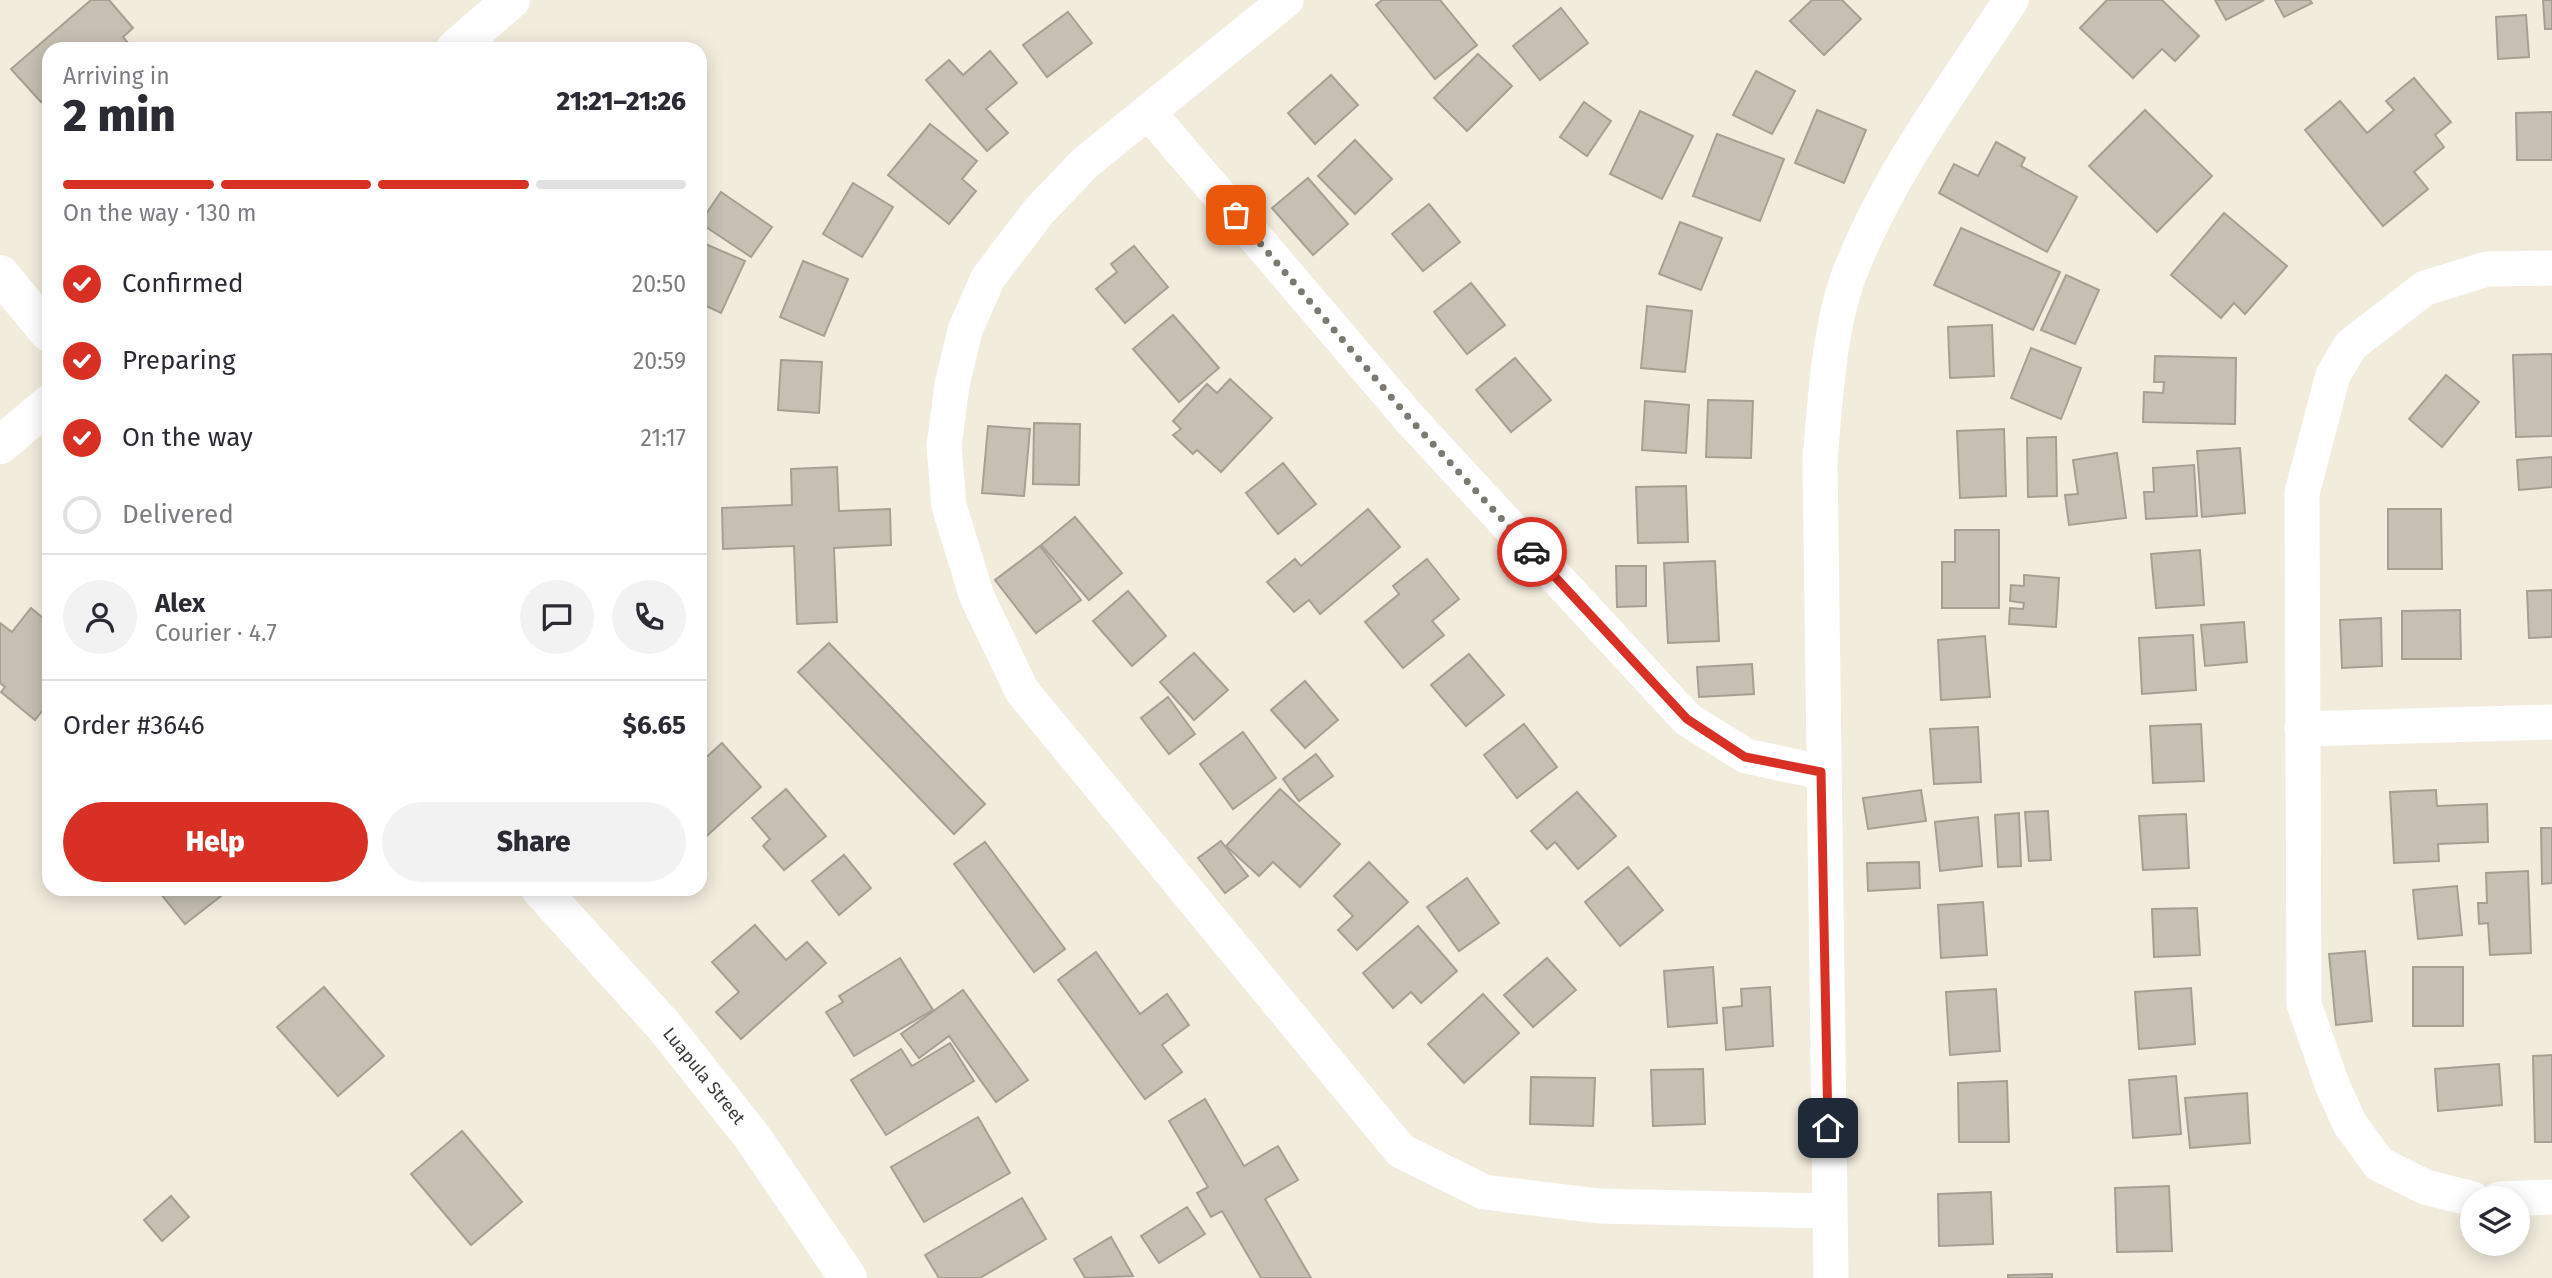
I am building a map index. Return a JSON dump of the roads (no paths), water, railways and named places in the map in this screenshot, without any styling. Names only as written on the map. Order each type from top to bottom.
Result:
[{"type":"main road","points":[[463,42],[511,0]]},
{"type":"main road","points":[[0,275],[42,325]]},
{"type":"main road","points":[[0,445],[42,410]]},
{"type":"main road","name":"Luapula Street","points":[[546,896],[664,1026],[737,1118],[848,1278]]},
{"type":"street","points":[[1286,0],[1150,114],[1085,163],[1039,211],[988,278],[965,330],[952,385],[944,446],[949,506],[977,597],[1022,691],[1401,1151],[1484,1192],[1599,1206],[1829,1210]]},
{"type":"street","points":[[1830,1278],[1821,772],[1819,459],[1828,369],[1848,277],[1885,196],[2011,0]]},
{"type":"street","points":[[1150,114],[1410,419],[1687,719],[1745,757],[1821,772]]},
{"type":"street","points":[[2460,1196],[2425,1187],[2379,1164],[2350,1124],[2333,1087],[2304,1004],[2302,493],[2333,375],[2351,345],[2425,288],[2487,270],[2552,268]]},
{"type":"street","points":[[2302,729],[2552,722]]},
{"type":"street","points":[[2530,1198],[2552,1197]]}]
